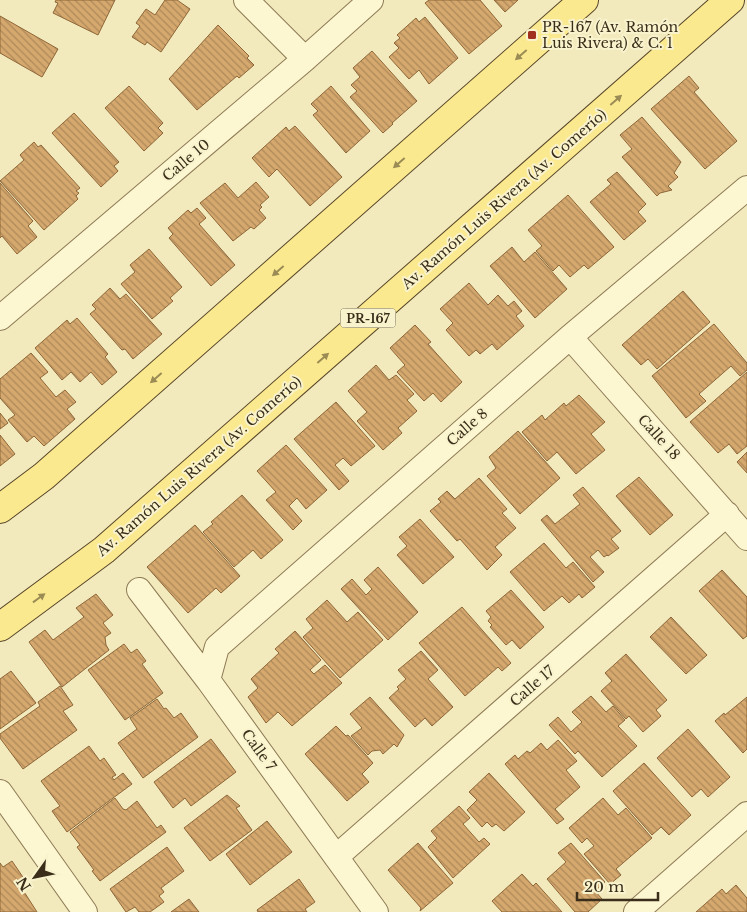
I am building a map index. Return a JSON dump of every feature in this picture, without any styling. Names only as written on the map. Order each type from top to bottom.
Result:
[{"type":"main road","points":[[0,509],[44,476],[584,0]]},
{"type":"main road","name":"Av. Ramón Luis Rivera (Av. Comerío)","points":[[0,627],[104,550],[730,0]]},
{"type":"street","points":[[246,0],[305,59]]},
{"type":"street","name":"Calle 10","points":[[0,318],[305,59],[371,0]]},
{"type":"street","name":"Calle 8","points":[[208,680],[216,647],[570,337],[747,188]]},
{"type":"street","name":"Calle 18","points":[[570,337],[747,538]]},
{"type":"street","name":"Calle 17","points":[[336,857],[727,514]]},
{"type":"street","name":"Calle 7","points":[[139,590],[208,680],[376,912]]},
{"type":"street","points":[[2,799],[85,912]]},
{"type":"street","points":[[636,912],[747,814]]},
{"type":"building","points":[[56,0],[115,0],[98,35],[53,13],[58,3],[55,2]]},
{"type":"building","points":[[165,0],[177,0],[190,9],[161,52],[147,42],[145,45],[132,37],[140,26],[136,23],[146,9],[155,15]]},
{"type":"building","points":[[429,0],[480,0],[502,26],[469,54],[425,3]]},
{"type":"building","points":[[494,0],[518,0],[505,12]]},
{"type":"building","points":[[0,16],[58,49],[42,77],[0,53]]},
{"type":"building","points":[[425,17],[458,58],[429,84],[419,70],[409,79],[389,57],[399,48],[394,43],[400,38],[397,35],[416,18],[419,22]]},
{"type":"building","points":[[218,25],[249,56],[247,58],[254,65],[239,78],[237,76],[197,110],[169,79]]},
{"type":"building","points":[[372,51],[417,101],[383,133],[350,97],[357,91],[351,85],[360,77],[353,68]]},
{"type":"building","points":[[689,76],[699,88],[694,92],[737,141],[705,169],[651,109]]},
{"type":"building","points":[[129,86],[163,123],[158,128],[163,133],[144,151],[105,108]]},
{"type":"building","points":[[331,86],[370,131],[346,153],[313,115],[318,111],[311,104]]},
{"type":"building","points":[[74,113],[119,162],[114,166],[118,171],[101,187],[52,133]]},
{"type":"building","points":[[642,117],[681,162],[674,173],[678,177],[668,186],[672,190],[660,193],[657,196],[622,157],[632,149],[620,135]]},
{"type":"building","points":[[295,126],[342,177],[310,206],[277,169],[269,177],[252,158],[286,127],[289,131]]},
{"type":"building","points":[[34,142],[38,147],[41,145],[80,188],[76,191],[79,193],[76,196],[78,199],[44,230],[0,181],[24,160],[20,155]]},
{"type":"building","points":[[617,172],[646,204],[638,212],[646,221],[624,240],[590,202],[611,184],[607,180]]},
{"type":"building","points":[[256,182],[269,197],[260,205],[262,207],[259,210],[266,218],[254,229],[251,227],[233,241],[200,203],[225,183],[238,198]]},
{"type":"building","points":[[0,183],[33,221],[28,226],[37,237],[17,254],[2,236],[0,238]]},
{"type":"building","points":[[568,195],[614,247],[588,269],[584,265],[570,277],[559,265],[553,271],[536,251],[542,246],[528,230]]},
{"type":"building","points":[[197,208],[206,218],[199,224],[235,265],[211,286],[169,238],[173,234],[168,228],[188,210],[191,213]]},
{"type":"building","points":[[512,247],[524,262],[535,252],[567,289],[535,318],[490,266]]},
{"type":"building","points":[[149,249],[182,287],[170,298],[173,301],[152,319],[121,284],[135,272],[130,265]]},
{"type":"building","points":[[469,283],[488,305],[498,295],[508,306],[514,301],[522,311],[516,316],[524,326],[497,350],[492,344],[480,354],[476,350],[469,356],[446,330],[453,323],[440,309]]},
{"type":"building","points":[[110,288],[120,299],[126,294],[162,334],[133,359],[125,349],[122,350],[90,314],[96,309],[92,305]]},
{"type":"building","points":[[683,291],[710,322],[657,369],[648,359],[641,365],[622,345]]},
{"type":"building","points":[[77,318],[108,354],[105,357],[117,372],[102,385],[91,372],[80,382],[71,372],[62,380],[35,348],[67,320],[70,324]]},
{"type":"building","points":[[714,324],[747,363],[747,370],[740,376],[731,366],[699,394],[706,401],[686,418],[652,376]]},
{"type":"building","points":[[415,325],[431,342],[428,344],[462,382],[441,402],[433,393],[424,401],[397,372],[405,365],[390,348]]},
{"type":"building","points":[[31,353],[48,372],[40,378],[56,397],[65,390],[76,402],[67,409],[75,419],[44,446],[34,436],[27,442],[8,420],[15,415],[0,398],[0,379]]},
{"type":"building","points":[[376,365],[389,380],[396,375],[414,394],[407,400],[417,411],[398,428],[402,433],[383,450],[357,421],[367,412],[348,391]]},
{"type":"building","points":[[747,372],[747,446],[737,454],[729,444],[718,453],[690,422]]},
{"type":"building","points":[[579,395],[605,422],[591,434],[605,450],[576,474],[557,452],[547,461],[522,432],[542,415],[545,420],[564,403],[566,406]]},
{"type":"building","points":[[336,402],[375,446],[351,466],[343,458],[335,465],[349,481],[339,490],[294,439]]},
{"type":"building","points":[[0,413],[8,423],[0,429]]},
{"type":"building","points":[[518,431],[560,478],[520,514],[487,476],[496,468],[489,457]]},
{"type":"building","points":[[0,435],[15,454],[0,466]]},
{"type":"building","points":[[286,445],[327,490],[306,509],[297,498],[289,506],[302,521],[293,530],[266,500],[276,492],[257,471]]},
{"type":"building","points":[[747,452],[747,473],[737,462]]},
{"type":"building","points":[[639,477],[673,515],[650,535],[616,496]]},
{"type":"building","points":[[479,478],[507,509],[502,513],[516,528],[495,547],[502,555],[487,570],[460,539],[457,541],[430,511],[441,502],[438,499],[447,491],[455,499]]},
{"type":"building","points":[[583,487],[621,531],[611,539],[619,548],[608,556],[604,557],[598,550],[590,557],[604,572],[593,582],[541,520],[547,515],[555,524],[580,504],[573,495]]},
{"type":"building","points":[[242,495],[283,540],[261,559],[253,550],[234,567],[203,532],[213,524],[211,522]]},
{"type":"building","points":[[420,519],[454,557],[423,584],[397,555],[407,546],[399,537]]},
{"type":"building","points":[[195,525],[240,576],[221,593],[216,588],[188,613],[147,567]]},
{"type":"building","points":[[544,543],[566,568],[573,562],[595,587],[582,598],[579,594],[569,603],[562,596],[544,611],[510,572]]},
{"type":"building","points":[[378,567],[418,612],[388,640],[341,589],[352,579],[366,595],[372,589],[364,580]]},
{"type":"building","points":[[722,570],[747,597],[747,636],[743,639],[699,591]]},
{"type":"building","points":[[511,590],[544,627],[520,649],[512,640],[506,645],[490,627],[492,625],[488,621],[491,617],[486,611]]},
{"type":"building","points":[[96,594],[113,615],[103,623],[111,633],[105,637],[109,650],[62,687],[29,642],[45,630],[53,640],[84,617],[76,608]]},
{"type":"building","points":[[327,600],[347,622],[358,612],[383,640],[340,678],[303,637],[313,628],[306,619]]},
{"type":"building","points":[[462,607],[511,663],[502,671],[498,667],[465,696],[419,643]]},
{"type":"building","points":[[671,617],[707,655],[686,674],[650,637]]},
{"type":"building","points":[[295,631],[321,660],[310,670],[314,674],[325,665],[342,683],[292,726],[278,712],[266,723],[248,697],[258,688],[251,679],[279,653],[275,649]]},
{"type":"building","points":[[124,644],[131,653],[137,649],[146,661],[142,664],[163,693],[125,720],[88,670]]},
{"type":"building","points":[[421,651],[438,670],[428,679],[453,707],[432,726],[425,718],[415,727],[389,698],[406,679],[398,670]]},
{"type":"building","points":[[626,654],[667,700],[656,710],[661,716],[643,732],[629,716],[626,719],[601,691],[612,681],[605,673]]},
{"type":"building","points":[[11,671],[36,703],[0,729],[0,679]]},
{"type":"building","points":[[60,686],[73,705],[63,711],[77,730],[23,769],[0,738],[0,734],[40,706],[38,702]]},
{"type":"building","points":[[591,696],[606,712],[613,706],[625,720],[618,726],[637,746],[602,777],[578,751],[575,754],[549,725],[558,717],[571,732],[582,722],[572,712]]},
{"type":"building","points":[[370,697],[404,735],[397,747],[394,744],[383,754],[380,750],[372,751],[368,755],[351,736],[362,728],[350,714]]},
{"type":"building","points":[[747,697],[747,749],[743,753],[715,721]]},
{"type":"building","points":[[157,699],[174,718],[181,713],[198,737],[143,778],[118,743],[137,729],[130,718]]},
{"type":"building","points":[[336,726],[346,736],[348,735],[373,763],[362,774],[369,782],[347,801],[305,754]]},
{"type":"building","points":[[688,729],[730,777],[708,797],[701,789],[692,797],[657,758]]},
{"type":"building","points":[[211,739],[236,772],[191,806],[185,798],[173,808],[154,782]]},
{"type":"building","points":[[558,740],[577,761],[566,770],[580,787],[555,809],[564,819],[557,824],[505,764],[515,755],[518,759],[527,751],[530,753],[541,743],[547,750]]},
{"type":"building","points":[[89,746],[100,761],[104,758],[116,775],[112,777],[114,780],[123,773],[132,784],[67,832],[52,811],[60,806],[41,781]]},
{"type":"building","points":[[644,763],[691,815],[669,835],[661,827],[652,835],[613,791]]},
{"type":"building","points":[[489,773],[525,812],[504,831],[496,824],[492,827],[487,822],[482,827],[467,810],[477,800],[469,792]]},
{"type":"building","points":[[227,795],[240,806],[236,808],[252,830],[210,861],[184,828]]},
{"type":"building","points":[[115,798],[123,809],[126,810],[137,801],[157,828],[161,825],[166,832],[100,881],[77,847],[80,845],[70,832]]},
{"type":"building","points":[[603,798],[618,815],[626,808],[652,838],[616,869],[621,875],[610,884],[584,854],[594,846],[587,838],[582,843],[569,828]]},
{"type":"building","points":[[459,806],[470,818],[463,824],[479,842],[484,838],[490,844],[453,878],[428,847],[437,838],[431,831]]},
{"type":"building","points":[[267,821],[292,852],[250,885],[226,854]]},
{"type":"building","points":[[418,843],[453,883],[420,911],[421,908],[388,870]]},
{"type":"building","points":[[571,843],[605,882],[595,891],[602,899],[588,912],[575,912],[547,879],[566,862],[558,853]]},
{"type":"building","points":[[167,847],[184,871],[161,888],[164,892],[159,896],[164,902],[150,912],[139,912],[135,907],[126,912],[110,889]]},
{"type":"building","points":[[12,861],[27,883],[21,887],[37,912],[0,912],[0,863],[3,867]]},
{"type":"building","points":[[522,874],[533,886],[536,883],[562,912],[502,912],[492,901]]},
{"type":"building","points":[[299,879],[315,902],[305,909],[307,912],[258,912],[257,910]]},
{"type":"building","points":[[736,885],[747,898],[747,912],[696,912],[722,889],[726,894]]},
{"type":"building","points":[[189,899],[199,912],[171,912]]},
{"type":"place","name":"PR-167 (Av. Ramón Luis Rivera) & C. 1","points":[[532,35]]}]
